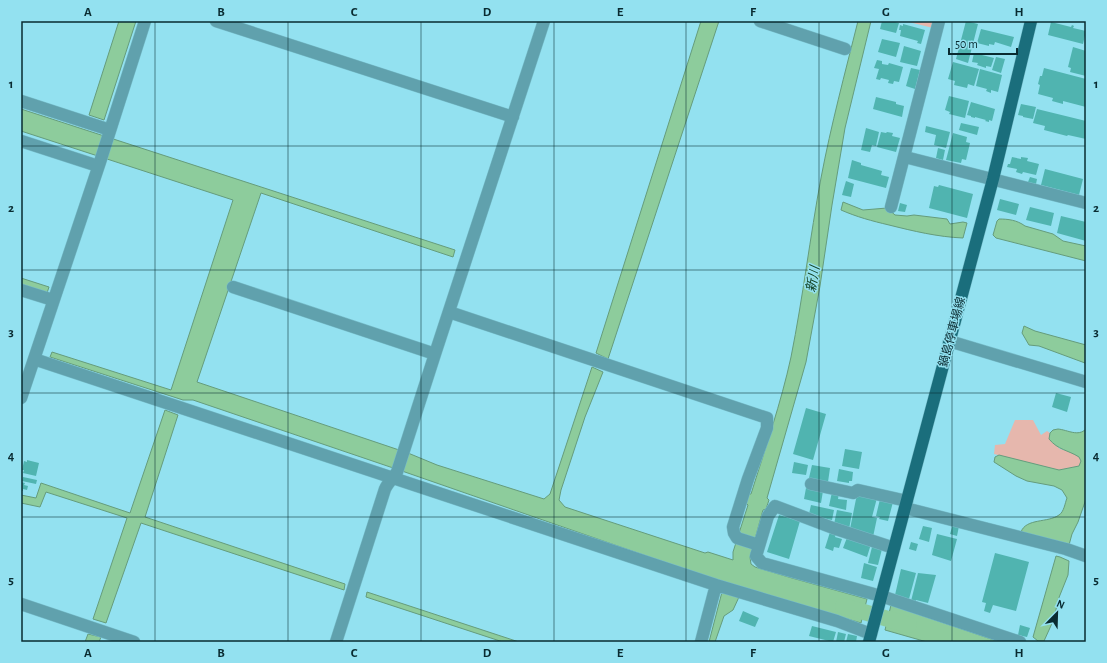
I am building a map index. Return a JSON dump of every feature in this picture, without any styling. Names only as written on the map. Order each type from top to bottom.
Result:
[{"type":"main road","name":"鍋島停車場線","points":[[870,638],[993,179],[1031,21]]},
{"type":"street","points":[[21,398],[25,371],[34,359],[145,21]]},
{"type":"street","points":[[216,21],[507,115]]},
{"type":"street","points":[[336,642],[385,489],[388,483],[396,475],[406,446],[432,353],[449,312],[507,115],[544,21]]},
{"type":"street","points":[[760,21],[845,49]]},
{"type":"street","points":[[891,207],[939,21]]},
{"type":"street","points":[[21,100],[94,125],[109,132]]},
{"type":"street","points":[[21,141],[99,164]]},
{"type":"street","points":[[904,157],[1086,202]]},
{"type":"street","points":[[233,287],[432,353]]},
{"type":"street","points":[[21,290],[53,300]]},
{"type":"street","points":[[449,312],[767,418],[767,428],[748,479],[733,527],[737,538],[757,544]]},
{"type":"street","points":[[949,341],[1086,382]]},
{"type":"street","points":[[34,359],[396,475],[716,585],[837,621],[870,638]]},
{"type":"street","points":[[811,484],[853,493],[858,490],[1086,556]]},
{"type":"street","points":[[894,548],[833,528],[775,506],[768,516],[757,544],[756,556],[762,563],[881,596],[1020,642]]},
{"type":"street","points":[[701,642],[716,585]]},
{"type":"street","points":[[21,604],[134,642]]},
{"type":"shaded area","points":[[905,21],[935,21],[933,28]]},
{"type":"shaded area","points":[[1015,420],[1033,420],[1041,435],[1047,431],[1050,433],[1049,439],[1060,449],[1072,452],[1079,457],[1081,461],[1079,466],[1059,470],[994,454],[995,445],[1005,444]]},
{"type":"water","points":[[119,21],[136,21],[104,120],[89,115]]},
{"type":"water","points":[[701,21],[719,21],[608,359],[596,353]]},
{"type":"water","name":"新川","points":[[858,21],[871,21],[845,128],[820,286],[806,362],[767,498],[769,500],[766,509],[763,510],[750,557],[751,564],[755,567],[867,599],[861,623],[701,575],[193,400],[183,400],[50,357],[52,352],[171,390],[233,200],[21,131],[21,109],[455,250],[453,257],[261,193],[197,382],[408,453],[437,465],[544,499],[550,494],[592,367],[603,372],[585,417],[559,500],[565,507],[705,553],[708,552],[733,560],[733,552],[748,505],[745,502],[747,494],[751,494],[778,409],[791,357],[825,158]]},
{"type":"water","points":[[843,202],[863,210],[887,208],[895,215],[914,215],[947,219],[950,224],[963,222],[967,223],[963,238],[935,235],[853,215],[841,210]]},
{"type":"water","points":[[999,219],[1016,221],[1025,226],[1053,234],[1063,241],[1086,246],[1086,261],[996,238],[993,235]]},
{"type":"water","points":[[21,278],[49,287],[47,293],[21,284]]},
{"type":"water","points":[[1024,326],[1035,331],[1086,345],[1086,365],[1085,363],[1039,346],[1029,345],[1022,333]]},
{"type":"water","points":[[165,410],[178,415],[145,517],[345,584],[344,590],[141,523],[106,623],[93,619],[127,518],[46,492],[40,507],[21,503],[21,495],[36,498],[41,483],[130,513]]},
{"type":"water","points":[[1058,429],[1080,433],[1086,429],[1086,499],[1069,545],[1021,532],[1032,523],[1049,519],[1061,514],[1067,498],[1062,490],[1054,486],[1027,481],[994,462],[995,457],[999,455],[1059,470],[1079,466],[1081,461],[1079,457],[1060,448],[1049,439],[1050,433],[1053,430]]},
{"type":"water","points":[[1056,556],[1069,561],[1068,575],[1058,600],[1054,619],[1044,641],[1038,641],[1033,637]]},
{"type":"water","points":[[367,592],[519,642],[503,642],[366,597]]},
{"type":"water","points":[[722,592],[739,597],[733,610],[724,616],[715,642],[709,642]]},
{"type":"water","points":[[891,605],[1000,642],[927,642],[885,630]]},
{"type":"water","points":[[88,634],[101,637],[99,642],[85,642]]},
{"type":"building","points":[[882,21],[899,23],[896,33],[880,29]]},
{"type":"building","points":[[966,21],[978,24],[968,63],[956,59]]},
{"type":"building","points":[[1051,22],[1071,27],[1072,25],[1074,26],[1073,28],[1086,31],[1083,44],[1048,35]]},
{"type":"building","points":[[903,24],[925,30],[921,44],[917,43],[918,41],[900,36],[900,25],[903,26]]},
{"type":"building","points":[[981,29],[1014,37],[1011,47],[995,42],[994,45],[989,44],[989,46],[977,43]]},
{"type":"building","points":[[882,39],[900,43],[896,57],[878,52]]},
{"type":"building","points":[[904,46],[921,51],[917,66],[900,62]]},
{"type":"building","points":[[1073,47],[1086,51],[1086,76],[1070,72],[1071,68],[1068,67]]},
{"type":"building","points":[[974,53],[994,58],[991,67],[986,66],[986,68],[977,65],[978,63],[972,62]]},
{"type":"building","points":[[996,57],[1005,59],[1001,73],[992,70]]},
{"type":"building","points":[[877,60],[882,61],[882,64],[888,65],[889,63],[903,67],[899,82],[894,81],[893,84],[888,83],[889,80],[881,78],[880,80],[876,79],[879,69],[874,68]]},
{"type":"building","points":[[953,62],[979,69],[974,86],[968,84],[967,88],[954,85],[955,81],[948,79]]},
{"type":"building","points":[[911,68],[920,70],[915,89],[906,86]]},
{"type":"building","points":[[1044,68],[1086,79],[1086,107],[1063,101],[1063,104],[1052,101],[1053,98],[1038,94],[1040,85],[1038,84]]},
{"type":"building","points":[[980,69],[1002,75],[998,92],[991,90],[991,93],[986,91],[987,89],[976,86]]},
{"type":"building","points":[[949,96],[969,101],[965,118],[949,114],[950,112],[945,110]]},
{"type":"building","points":[[876,97],[896,102],[896,104],[904,106],[902,117],[873,109]]},
{"type":"building","points":[[971,102],[995,109],[992,121],[989,120],[989,122],[967,115]]},
{"type":"building","points":[[1021,104],[1036,107],[1033,119],[1018,115]]},
{"type":"building","points":[[1037,109],[1086,121],[1086,139],[1044,130],[1045,126],[1033,123]]},
{"type":"building","points":[[961,123],[979,127],[977,135],[959,130]]},
{"type":"building","points":[[926,126],[950,132],[946,148],[934,145],[936,135],[925,132]]},
{"type":"building","points":[[866,128],[879,132],[876,146],[872,145],[870,152],[861,150]]},
{"type":"building","points":[[881,132],[893,133],[892,136],[900,138],[896,152],[877,147]]},
{"type":"building","points":[[953,133],[967,137],[966,142],[970,143],[966,160],[962,159],[961,163],[946,160]]},
{"type":"building","points":[[938,148],[945,150],[943,160],[936,158]]},
{"type":"building","points":[[1012,157],[1021,159],[1021,157],[1028,158],[1027,161],[1039,164],[1036,175],[1023,172],[1022,174],[1016,172],[1017,169],[1007,167],[1008,164],[1010,164]]},
{"type":"building","points":[[852,160],[861,163],[861,165],[882,171],[881,175],[889,177],[886,188],[848,178]]},
{"type":"building","points":[[1045,169],[1083,179],[1079,195],[1041,185]]},
{"type":"building","points":[[1030,177],[1037,179],[1036,184],[1028,182]]},
{"type":"building","points":[[846,181],[854,184],[851,197],[842,195]]},
{"type":"building","points":[[939,185],[973,194],[967,218],[929,208],[934,186],[938,187]]},
{"type":"building","points":[[1000,199],[1019,204],[1016,215],[997,210]]},
{"type":"building","points":[[900,203],[907,205],[905,212],[898,211]]},
{"type":"building","points":[[1030,207],[1054,213],[1051,226],[1026,220]]},
{"type":"building","points":[[1061,216],[1086,222],[1086,241],[1057,233]]},
{"type":"building","points":[[1056,393],[1071,397],[1067,412],[1052,407]]},
{"type":"building","points":[[806,408],[826,414],[813,460],[793,454]]},
{"type":"building","points":[[845,449],[862,452],[859,469],[842,466]]},
{"type":"building","points":[[27,460],[39,463],[36,476],[23,473],[24,470],[22,470],[24,461],[27,462]]},
{"type":"building","points":[[794,462],[808,465],[806,475],[792,473]]},
{"type":"building","points":[[812,465],[830,468],[828,482],[809,478]]},
{"type":"building","points":[[839,469],[853,472],[852,481],[849,481],[849,483],[837,481]]},
{"type":"building","points":[[23,477],[37,480],[36,484],[22,481]]},
{"type":"building","points":[[21,482],[28,486],[27,490],[23,489],[23,491],[21,491]]},
{"type":"building","points":[[806,488],[823,491],[821,503],[804,499]]},
{"type":"building","points":[[832,492],[839,493],[838,499],[847,500],[846,510],[829,506]]},
{"type":"building","points":[[857,494],[877,498],[872,517],[877,518],[873,537],[850,529]]},
{"type":"building","points":[[880,499],[893,502],[888,521],[879,519],[880,517],[876,516]]},
{"type":"building","points":[[811,505],[834,510],[832,520],[809,514]]},
{"type":"building","points":[[837,510],[852,513],[849,529],[834,524]]},
{"type":"building","points":[[779,515],[800,521],[789,559],[767,552]]},
{"type":"building","points":[[953,524],[959,526],[957,536],[950,534]]},
{"type":"building","points":[[923,526],[932,528],[929,542],[919,539]]},
{"type":"building","points":[[830,532],[836,534],[835,537],[842,539],[839,548],[834,547],[833,551],[825,548]]},
{"type":"building","points":[[937,534],[957,539],[951,561],[932,555]]},
{"type":"building","points":[[848,535],[871,544],[867,557],[843,548]]},
{"type":"building","points":[[911,542],[918,544],[916,551],[909,549]]},
{"type":"building","points":[[872,547],[882,549],[878,565],[868,563]]},
{"type":"building","points":[[995,553],[1029,562],[1016,611],[993,605],[990,613],[984,611],[986,603],[982,602]]},
{"type":"building","points":[[864,563],[877,567],[873,581],[861,578]]},
{"type":"building","points":[[901,569],[916,573],[909,599],[895,595]]},
{"type":"building","points":[[918,573],[936,575],[928,603],[916,600],[915,603],[911,601]]},
{"type":"building","points":[[743,611],[759,618],[755,627],[739,621]]},
{"type":"building","points":[[1020,625],[1030,628],[1027,637],[1018,635]]},
{"type":"building","points":[[812,626],[836,632],[833,642],[809,636]]},
{"type":"building","points":[[838,632],[846,634],[844,642],[836,642]]},
{"type":"building","points":[[848,634],[857,636],[856,642],[846,642]]},
{"type":"waterway","points":[[843,606],[909,625]]}]
